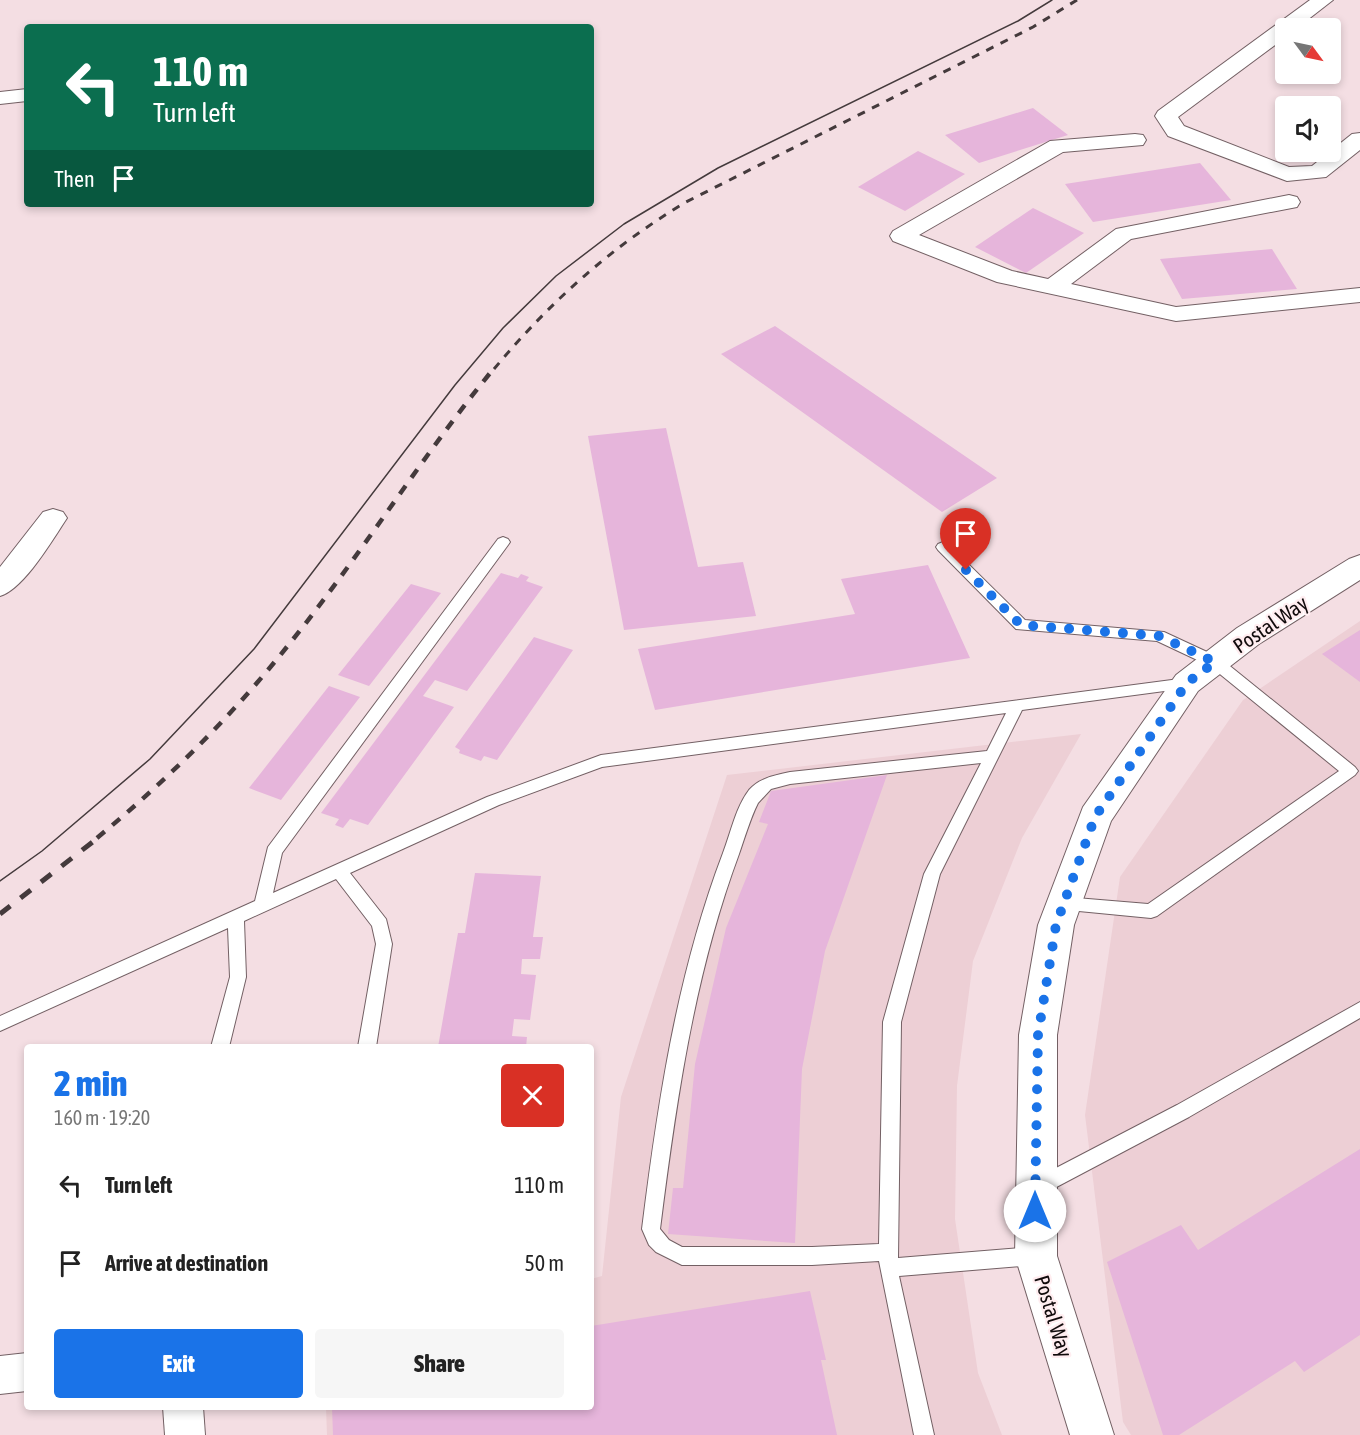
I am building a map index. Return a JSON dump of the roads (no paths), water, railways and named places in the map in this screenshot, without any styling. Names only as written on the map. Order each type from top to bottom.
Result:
[{"type":"street","points":[[1323,0],[1166,116],[1176,131],[1287,174],[1318,172],[1360,139]]},
{"type":"street","points":[[0,98],[24,95]]},
{"type":"street","points":[[1135,140],[1058,146],[901,236],[1005,277],[1176,314],[1360,295]]},
{"type":"street","points":[[1052,287],[1124,234],[1289,202]]},
{"type":"street","points":[[0,586],[38,541],[53,518]]},
{"type":"street","name":"Postal Way","points":[[1092,1435],[1036,1256],[1038,1035],[1056,925],[1095,817],[1201,672],[1248,636],[1360,566]]},
{"type":"street","points":[[0,1375],[24,1372]]},
{"type":"street","points":[[183,1410],[184,1435]]},
{"type":"lane","points":[[263,904],[274,851],[503,542]]},
{"type":"lane","points":[[944,547],[1021,625],[1159,636],[1201,672],[1350,771],[1151,910],[1064,904]]},
{"type":"lane","points":[[0,1024],[493,801],[601,761],[1017,706],[1201,672]]},
{"type":"lane","points":[[924,1435],[888,1260],[892,1022],[932,874],[1017,706]]},
{"type":"lane","points":[[991,756],[799,778],[767,784],[759,789],[752,798],[726,863],[701,942],[680,1024],[663,1129],[651,1228],[654,1239],[664,1249],[682,1256],[812,1256],[888,1260],[1036,1256]]},
{"type":"lane","points":[[339,871],[380,924],[384,944],[367,1044]]},
{"type":"lane","points":[[221,1044],[238,977],[236,918]]},
{"type":"lane","points":[[1035,1189],[1184,1111],[1360,1009]]},
{"type":"tram line","points":[[0,881],[42,851],[150,759],[254,649],[455,385],[503,328],[556,276],[624,224],[718,168],[1018,21],[1052,0]]},
{"type":"railway","points":[[494,369],[537,321],[583,277],[659,219],[686,202],[1033,27],[1077,0]]},
{"type":"railway","points":[[97,838],[196,748],[265,674],[313,613],[495,367]]},
{"type":"railway","points":[[0,914],[99,837]]}]
